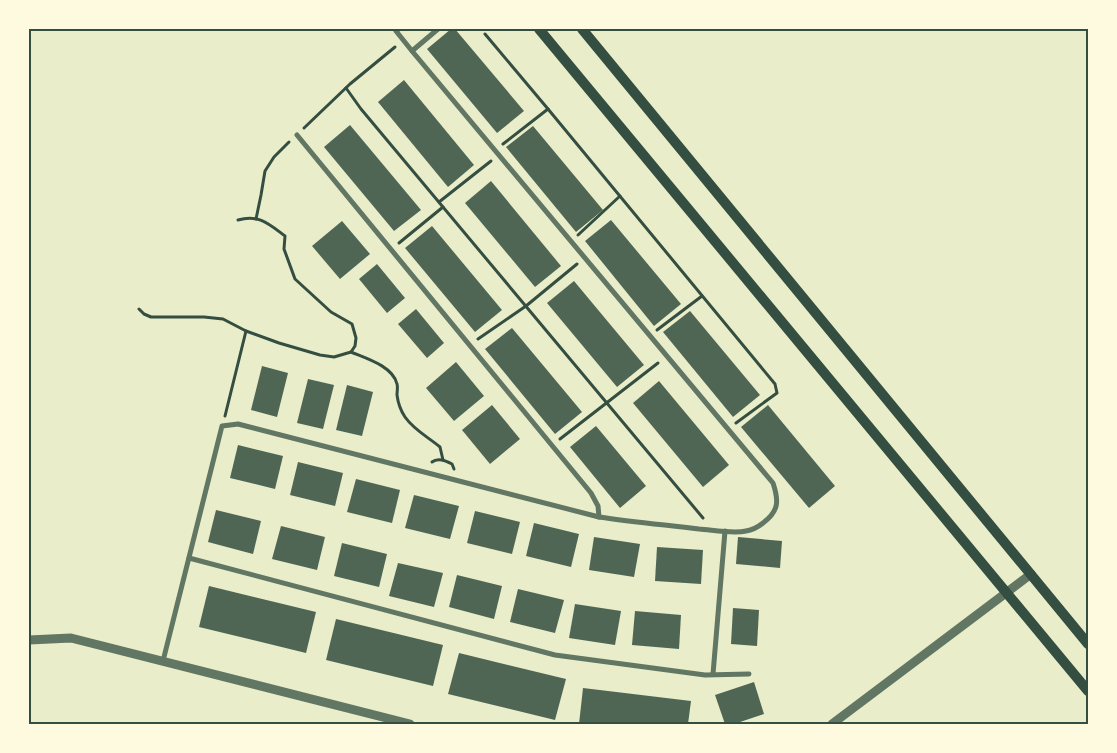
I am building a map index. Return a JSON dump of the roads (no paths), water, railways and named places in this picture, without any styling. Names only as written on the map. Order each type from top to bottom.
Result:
[{"type":"main road","points":[[539,29],[1088,691]]},
{"type":"main road","points":[[582,29],[1088,644]]},
{"type":"street","points":[[412,51],[438,29]]},
{"type":"street","points":[[163,661],[222,426],[238,424],[599,517],[713,530],[745,531],[756,528],[771,517],[776,509],[777,494],[773,483],[412,51],[398,30]]},
{"type":"street","points":[[297,135],[591,493],[598,506],[599,517]]},
{"type":"street","points":[[713,674],[725,531]]},
{"type":"street","points":[[189,558],[555,655],[705,675],[749,674]]},
{"type":"street","points":[[832,724],[1031,574]]},
{"type":"street","points":[[29,640],[71,638],[410,724]]}]
